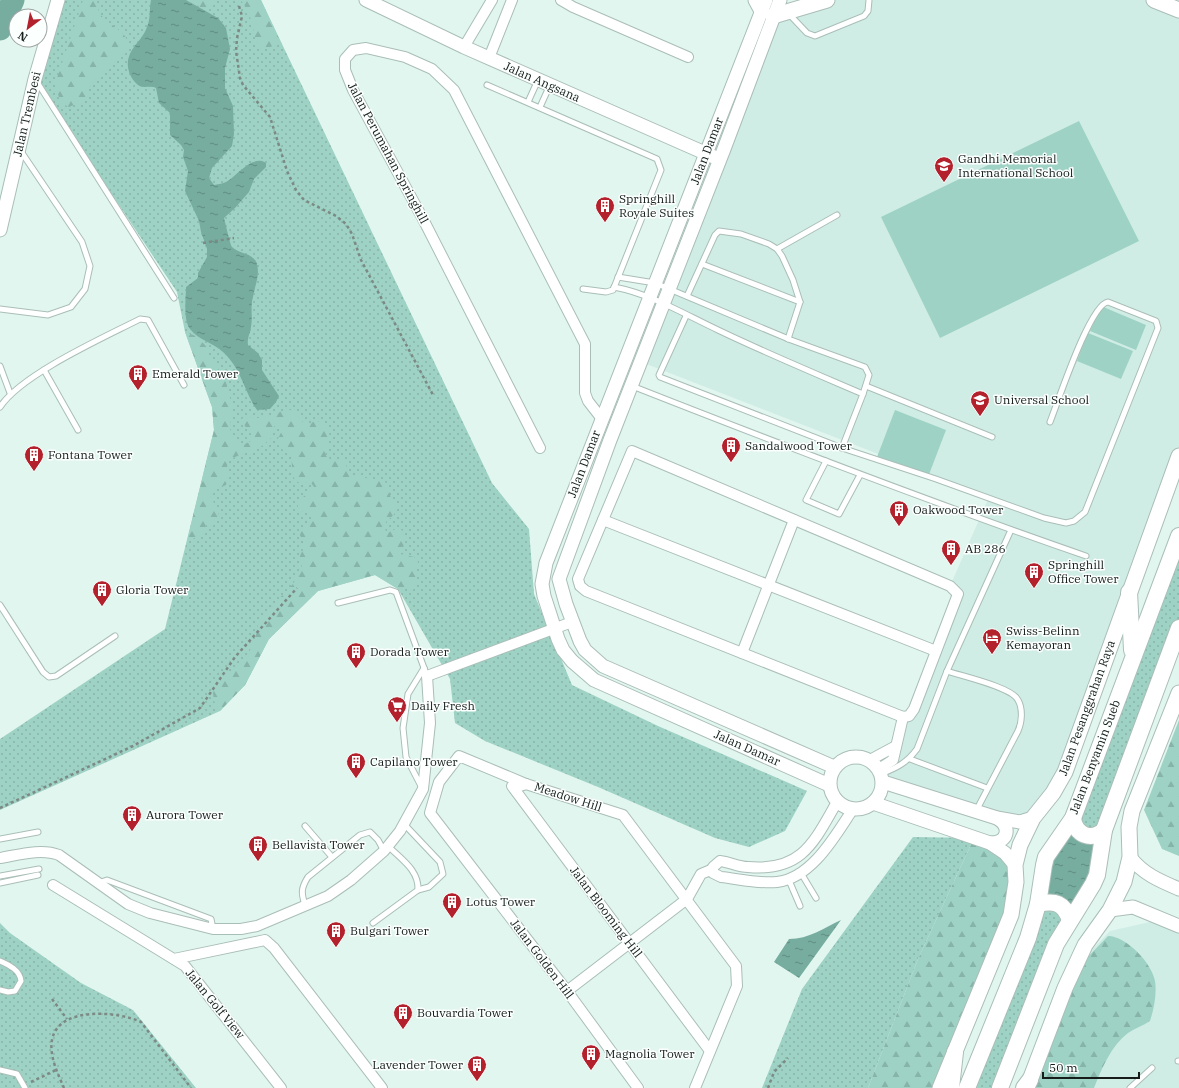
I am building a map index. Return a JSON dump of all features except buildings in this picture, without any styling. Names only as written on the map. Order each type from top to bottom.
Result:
[{"type":"main road","points":[[771,7],[827,0]]},
{"type":"main road","points":[[1154,0],[1179,10]]},
{"type":"main road","name":"Jalan Pesanggrahan Raya","points":[[940,1088],[1011,915],[1016,882],[1015,865],[1020,845],[1033,818],[1053,793],[1065,772],[1179,456]]},
{"type":"main road","name":"Jalan Benyamin Sueb","points":[[967,1088],[1028,938],[1038,904],[1046,857],[1073,818],[1179,536]]},
{"type":"main road","points":[[1129,592],[1133,659]]},
{"type":"main road","points":[[1000,1088],[1056,944],[1097,875],[1104,830],[1175,647],[1179,628]]},
{"type":"main road","points":[[1027,1085],[1065,988],[1085,945],[1110,910],[1124,882],[1130,857],[1129,828],[1132,811],[1179,692]]},
{"type":"main road","points":[[1073,818],[1077,830],[1084,836],[1096,836],[1104,830]]},
{"type":"main road","points":[[1038,904],[1049,901],[1058,904],[1066,909],[1070,920]]},
{"type":"main road","points":[[950,1088],[955,1052]]},
{"type":"street","name":"Jalan Trembesi","points":[[0,230],[35,79],[58,0]]},
{"type":"street","name":"Jalan Angsana","points":[[366,0],[464,48],[719,160]]},
{"type":"street","points":[[464,48],[492,0]]},
{"type":"street","points":[[489,58],[512,0]]},
{"type":"street","points":[[561,0],[573,7],[688,57]]},
{"type":"street","name":"Jalan Damar","points":[[771,7],[706,153],[602,419],[544,572],[544,596],[563,650],[572,661],[594,680],[829,785]]},
{"type":"street","name":"Jalan Damar","points":[[771,7],[719,160],[610,440],[559,580],[572,622],[585,650],[603,666],[834,767]]},
{"type":"street","name":"Jalan Perumahan Springhill","points":[[540,448],[423,219],[352,90],[345,70],[345,59],[354,50],[366,48],[405,57],[432,69],[454,90],[586,344],[585,393],[588,401],[602,419]]},
{"type":"street","points":[[616,384],[631,387]]},
{"type":"street","points":[[596,435],[610,440]]},
{"type":"street","points":[[632,451],[794,520],[950,586],[958,594],[914,709],[909,716],[903,717],[586,591],[580,586],[578,579],[632,451]]},
{"type":"street","points":[[603,520],[936,651]]},
{"type":"street","points":[[742,652],[794,520]]},
{"type":"street","points":[[0,858],[53,852],[128,904],[150,913],[213,929],[241,929],[257,926],[328,896],[351,880],[386,848],[404,824],[423,789],[430,723],[426,672],[572,622]]},
{"type":"street","points":[[903,717],[896,746],[878,771],[880,794],[873,803],[863,808],[853,809],[844,807],[832,794],[829,785],[830,775],[834,767],[842,760],[852,756],[862,757],[878,771],[1003,821],[1006,828],[1006,834],[1002,840],[997,843],[990,843]]},
{"type":"street","name":"Jalan Golden Hill","points":[[501,773],[458,756],[438,782],[430,812],[567,991],[638,1088]]},
{"type":"street","points":[[501,773],[526,784]]},
{"type":"street","name":"Jalan Blooming Hill","points":[[501,773],[516,790],[710,1051]]},
{"type":"street","name":"Meadow Hill","points":[[516,790],[517,786],[526,784],[623,816],[687,899]]},
{"type":"street","points":[[567,991],[628,942],[687,899],[701,874],[713,869],[716,863],[720,861],[747,867],[778,866],[799,857],[816,839],[838,802]]},
{"type":"street","points":[[873,803],[990,843],[1005,854],[1015,865]]},
{"type":"street","points":[[713,869],[713,873],[718,876],[777,882],[801,873],[829,847],[853,809]]},
{"type":"street","points":[[997,818],[1020,822],[1033,818]]},
{"type":"street","points":[[1130,857],[1141,870],[1179,889]]},
{"type":"street","name":"Jalan Golf View","points":[[53,886],[185,966],[281,1088]]},
{"type":"street","points":[[687,899],[731,958],[736,966],[738,976],[737,986],[695,1088]]},
{"type":"street","points":[[1110,910],[1132,907],[1179,926]]},
{"type":"street","points":[[174,960],[265,940],[274,948],[382,1088]]},
{"type":"lane","points":[[771,7],[807,33],[815,36],[864,16],[868,11],[869,0]]},
{"type":"lane","points":[[35,79],[174,298]]},
{"type":"lane","points":[[528,102],[544,82]]},
{"type":"lane","points":[[540,107],[544,82]]},
{"type":"lane","points":[[487,85],[657,159],[661,170],[613,290],[606,292],[583,289]]},
{"type":"lane","points":[[0,309],[48,315],[71,307],[85,289],[90,266],[82,242],[19,149]]},
{"type":"lane","points":[[777,249],[837,215]]},
{"type":"lane","points":[[687,296],[715,235],[721,231],[741,234],[769,244],[777,249],[787,266],[800,302],[788,339]]},
{"type":"lane","points":[[702,264],[800,302]]},
{"type":"lane","points":[[618,278],[655,282],[788,339],[865,367],[869,375],[866,386],[842,448]]},
{"type":"lane","points":[[614,287],[630,290],[650,297],[686,316],[764,352],[863,394]]},
{"type":"lane","points":[[686,316],[659,375],[660,377],[842,448],[936,479],[1044,518],[1066,523],[1074,521],[1085,512],[1158,328],[1156,321],[1108,302],[1100,305],[1081,342],[1050,422]]},
{"type":"lane","points":[[0,406],[10,393],[44,370],[79,350],[140,319],[148,320],[184,385]]},
{"type":"lane","points":[[0,366],[10,393]]},
{"type":"lane","points":[[44,370],[78,430]]},
{"type":"lane","points":[[866,386],[992,436]]},
{"type":"lane","points":[[631,387],[826,462],[1086,556]]},
{"type":"lane","points":[[826,462],[806,500],[839,514],[860,474]]},
{"type":"lane","points":[[878,771],[900,766],[910,759],[917,749],[947,671],[1011,530]]},
{"type":"lane","points":[[338,603],[390,590],[396,592],[426,672],[408,694],[403,728],[406,757],[423,789]]},
{"type":"lane","points":[[0,605],[43,672],[48,677],[56,676],[115,636]]},
{"type":"lane","points":[[947,671],[1002,689],[1018,700],[1021,724],[976,811]]},
{"type":"lane","points":[[910,759],[987,788]]},
{"type":"lane","points":[[373,923],[418,890],[429,887],[443,874],[440,862],[404,824]]},
{"type":"lane","points":[[305,826],[332,857]]},
{"type":"lane","points":[[0,839],[38,832]]},
{"type":"lane","points":[[305,905],[302,895],[302,886],[308,877],[360,834],[370,832],[386,848],[415,872],[418,881],[418,890]]},
{"type":"lane","points":[[0,876],[39,869]]},
{"type":"lane","points":[[801,873],[816,898]]},
{"type":"lane","points":[[0,883],[38,875]]},
{"type":"lane","points":[[788,878],[800,906]]},
{"type":"lane","points":[[98,882],[107,880],[211,919],[213,929]]},
{"type":"lane","points":[[0,961],[13,968],[19,975],[21,981],[15,991],[8,992],[0,990]]},
{"type":"lane","points":[[1130,1088],[1152,1068]]},
{"type":"lane","points":[[0,1070],[17,1074],[25,1087]]},
{"type":"path","points":[[239,6],[242,16],[237,38],[236,51],[240,78],[243,85],[270,117],[287,171],[296,190],[304,200],[336,216],[346,224],[352,234],[361,260],[433,395]]},
{"type":"path","points":[[203,243],[234,238]]},
{"type":"path","points":[[0,808],[133,746],[200,708],[235,656],[297,588]]},
{"type":"path","points":[[52,999],[67,1019]]},
{"type":"path","points":[[64,1088],[56,1070],[52,1041],[58,1028],[67,1019],[92,1014],[134,1019],[141,1022],[191,1088]]},
{"type":"path","points":[[768,1088],[774,1072],[788,1058]]},
{"type":"path","points":[[25,1087],[56,1070]]},
{"type":"shaded area","points":[[827,0],[1154,0],[1179,10],[1179,455],[1065,772],[1020,822],[883,782],[903,717],[909,716],[958,594],[950,586],[989,497],[641,362],[773,16]]},
{"type":"shaded area","points":[[1154,921],[1179,932],[1179,1088],[1029,1088],[1080,962],[1110,931]]},
{"type":"green space","points":[[58,0],[261,0],[492,483],[529,529],[534,594],[572,685],[658,726],[807,791],[785,831],[749,847],[715,838],[598,787],[485,741],[455,723],[450,679],[398,589],[375,575],[318,591],[269,639],[245,685],[220,711],[0,810],[0,739],[165,629],[214,430],[212,407],[185,332],[177,292],[35,79],[44,48],[48,48],[48,34]]},
{"type":"green space","points":[[83,0],[97,0],[100,13],[125,36],[127,47],[123,54],[91,82],[86,100],[69,107],[61,103],[56,88],[56,81]]},
{"type":"green space","points":[[211,0],[211,8],[207,11],[190,1]]},
{"type":"green space","points":[[241,0],[261,0],[280,41],[269,48],[263,49],[257,43],[249,15]]},
{"type":"green space","points":[[1079,121],[1139,241],[940,338],[881,217]]},
{"type":"green space","points":[[1101,306],[1146,325],[1136,350],[1090,331]]},
{"type":"green space","points":[[185,332],[196,336],[207,347],[210,358],[226,382],[232,406],[230,429],[234,440],[239,444],[245,444],[251,441],[252,435],[241,421],[244,416],[262,418],[288,409],[296,413],[305,425],[316,421],[322,422],[329,431],[326,456],[330,459],[346,461],[347,472],[352,475],[387,483],[391,499],[398,505],[396,512],[386,521],[384,527],[387,533],[398,528],[403,531],[405,543],[400,554],[414,557],[418,561],[415,584],[412,588],[398,589],[375,575],[318,591],[269,639],[245,685],[220,711],[214,701],[212,683],[220,675],[237,669],[245,661],[255,639],[259,620],[293,584],[302,568],[300,556],[305,545],[299,533],[302,528],[308,527],[313,519],[310,514],[298,510],[298,504],[303,497],[315,488],[311,483],[299,483],[295,480],[291,457],[278,444],[282,427],[276,425],[271,429],[271,438],[262,446],[230,459],[227,465],[226,485],[209,492],[218,509],[219,513],[217,522],[212,526],[206,525],[200,536],[187,541],[214,430],[212,407]]},
{"type":"green space","points":[[1088,333],[1133,351],[1121,379],[1077,361]]},
{"type":"green space","points":[[895,410],[946,430],[928,477],[877,457]]},
{"type":"green space","points":[[1179,538],[1179,629],[1104,830],[1079,833],[1082,796]]},
{"type":"green space","points":[[1179,720],[1179,856],[1162,849],[1144,810]]},
{"type":"green space","points":[[913,837],[974,838],[918,959],[868,1088],[762,1088],[802,989]]},
{"type":"green space","points":[[974,838],[1007,856],[1011,915],[941,1088],[868,1088],[918,959]]},
{"type":"green space","points":[[1038,904],[1066,909],[1000,1088],[967,1088]]},
{"type":"green space","points":[[0,923],[10,933],[81,983],[133,1010],[196,1088],[0,1088]]},
{"type":"green space","points":[[1108,936],[1123,940],[1130,945],[1144,959],[1153,974],[1156,986],[1154,1006],[1150,1021],[1122,1038],[1104,1065],[1094,1088],[1032,1088],[1081,964]]},
{"type":"water","points":[[151,0],[186,0],[218,18],[226,28],[230,49],[225,68],[225,88],[233,106],[234,134],[232,146],[212,168],[209,178],[214,185],[223,183],[250,163],[261,161],[266,163],[266,167],[254,179],[249,192],[224,218],[232,247],[253,258],[258,268],[258,277],[252,301],[252,323],[248,338],[248,345],[258,353],[262,360],[262,370],[279,396],[270,409],[257,410],[238,372],[229,358],[219,349],[193,333],[186,320],[186,287],[198,278],[198,273],[207,257],[207,249],[199,221],[185,191],[188,171],[183,157],[184,150],[181,145],[170,135],[170,113],[159,103],[156,88],[142,87],[138,85],[131,77],[128,67],[129,55],[145,32],[148,24]]},
{"type":"water","points":[[1073,818],[1102,843],[1070,920],[1049,901],[1041,881]]},
{"type":"water","points":[[841,920],[799,978],[774,962],[789,939],[796,939],[810,935]]},
{"type":"waterway","points":[[0,29],[13,0]]},
{"type":"place","name":"Gandhi Memorial International School","points":[[944,183]]},
{"type":"place","name":"Springhill Royale Suites","points":[[605,223]]},
{"type":"place","name":"Emerald Tower","points":[[138,391]]},
{"type":"place","name":"Universal School","points":[[980,417]]},
{"type":"place","name":"Sandalwood Tower","points":[[731,463]]},
{"type":"place","name":"Fontana Tower","points":[[34,472]]},
{"type":"place","name":"Oakwood Tower","points":[[899,527]]},
{"type":"place","name":"AB 286","points":[[951,566]]},
{"type":"place","name":"Springhill Office Tower","points":[[1034,589]]},
{"type":"place","name":"Gloria Tower","points":[[102,607]]},
{"type":"place","name":"Swiss-Belinn Kemayoran","points":[[992,655]]},
{"type":"place","name":"Dorada Tower","points":[[356,669]]},
{"type":"place","name":"Daily Fresh","points":[[397,723]]},
{"type":"place","name":"Capilano Tower","points":[[356,779]]},
{"type":"place","name":"Aurora Tower","points":[[132,832]]},
{"type":"place","name":"Bellavista Tower","points":[[258,862]]},
{"type":"place","name":"Lotus Tower","points":[[452,919]]},
{"type":"place","name":"Bulgari Tower","points":[[336,948]]},
{"type":"place","name":"Bouvardia Tower","points":[[403,1030]]},
{"type":"place","name":"Magnolia Tower","points":[[591,1071]]},
{"type":"place","name":"Lavender Tower","points":[[477,1082]]}]
